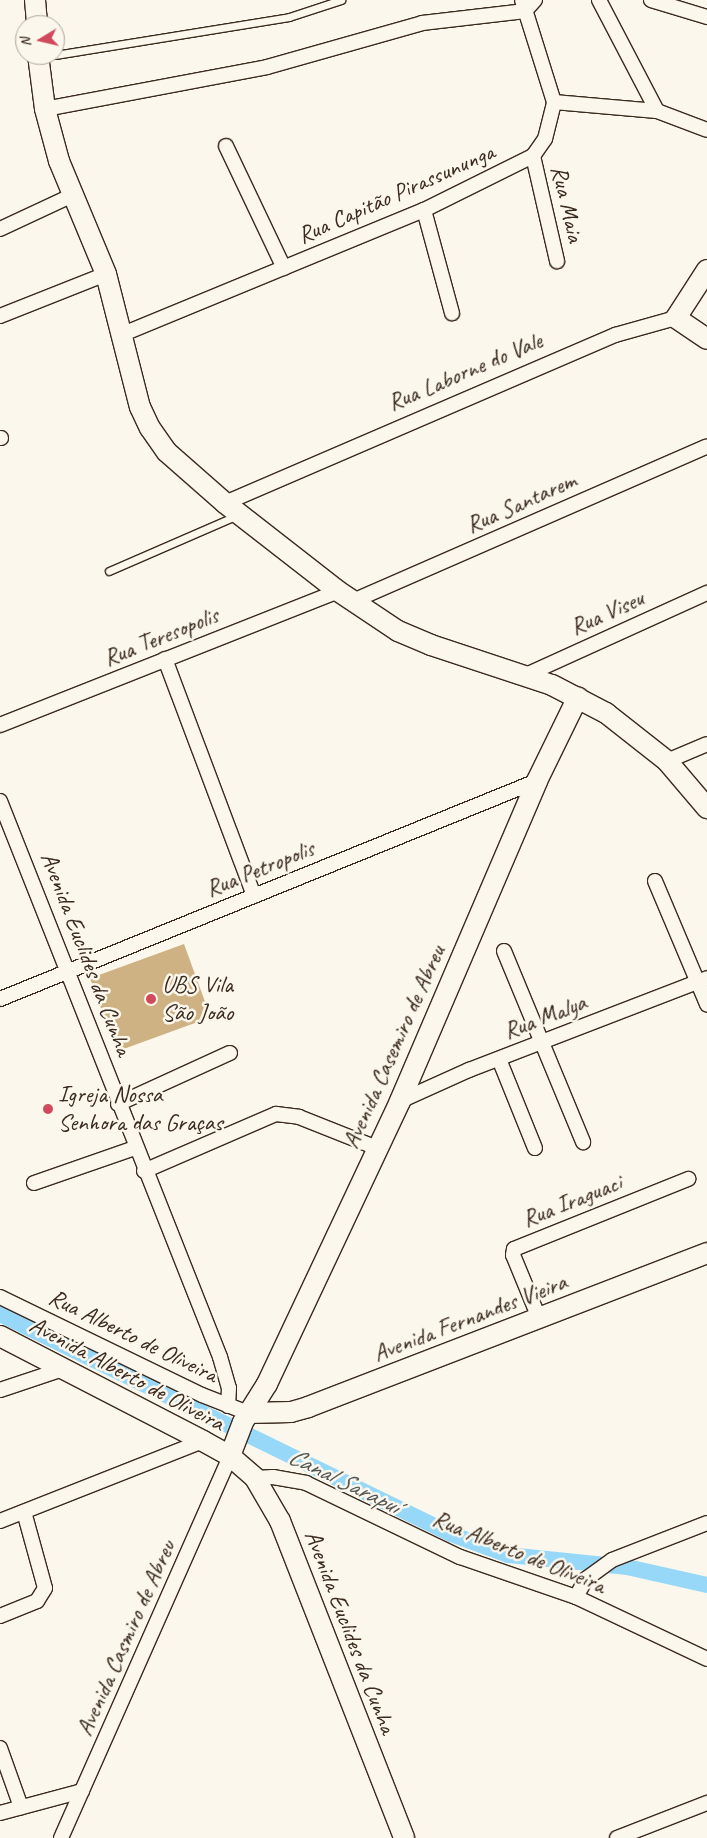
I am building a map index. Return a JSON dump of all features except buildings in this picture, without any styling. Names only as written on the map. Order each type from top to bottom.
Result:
[{"type":"main road","points":[[35,0],[36,15]]},
{"type":"main road","points":[[46,65],[44,109],[59,161],[106,274],[123,334],[140,407],[150,428],[178,463],[233,509],[346,596],[398,631],[431,645],[526,675],[578,697],[606,713],[667,762],[707,808]]},
{"type":"main road","points":[[707,270],[676,318],[707,339]]},
{"type":"main road","name":"Avenida Casemiro de Abreu","points":[[232,1450],[246,1418],[267,1384],[400,1101],[537,781],[578,697]]},
{"type":"main road","name":"Avenida Fernandes Vieira","points":[[246,1418],[291,1412],[308,1407],[707,1253]]},
{"type":"main road","name":"Avenida Alberto de Oliveira","points":[[0,1336],[203,1441],[232,1450]]},
{"type":"main road","name":"Avenida Euclides da Cunha","points":[[232,1450],[256,1478],[280,1521],[404,1838]]},
{"type":"street","points":[[44,109],[267,67],[422,23],[523,6],[534,0]]},
{"type":"street","points":[[599,0],[657,111]]},
{"type":"street","points":[[651,0],[707,17]]},
{"type":"street","points":[[523,6],[554,102],[657,111],[707,130]]},
{"type":"street","name":"Rua Capitão Pirassununga","points":[[123,334],[424,210],[533,156],[545,139],[554,102]]},
{"type":"street","points":[[226,146],[284,268]]},
{"type":"street","name":"Rua Maia","points":[[533,156],[557,261]]},
{"type":"street","points":[[0,229],[73,195]]},
{"type":"street","points":[[424,210],[452,313]]},
{"type":"street","points":[[0,316],[106,274]]},
{"type":"street","name":"Rua Laborne do Vale","points":[[233,509],[615,335],[676,318]]},
{"type":"street","name":"Rua Santarem","points":[[346,596],[707,446]]},
{"type":"street","name":"Rua Viseu","points":[[526,675],[707,593]]},
{"type":"street","name":"Rua Teresopolis","points":[[0,725],[165,659],[346,596]]},
{"type":"street","points":[[165,659],[254,896]]},
{"type":"street","points":[[667,762],[707,744]]},
{"type":"street","name":"Rua Petropolis","points":[[0,999],[537,781]]},
{"type":"street","name":"Avenida Euclides da Cunha","points":[[0,801],[144,1171],[220,1357],[229,1388],[228,1406]]},
{"type":"street","points":[[655,881],[702,980],[707,1004]]},
{"type":"street","points":[[504,951],[544,1042],[583,1142]]},
{"type":"street","name":"Rua Malya","points":[[400,1101],[499,1059],[702,980]]},
{"type":"street","points":[[118,1104],[230,1053]]},
{"type":"street","points":[[499,1059],[535,1148]]},
{"type":"street","points":[[144,1171],[276,1114],[299,1117],[377,1148]]},
{"type":"street","points":[[34,1184],[135,1148]]},
{"type":"street","name":"Rua Iraguaci","points":[[539,1318],[512,1255],[514,1249],[688,1179]]},
{"type":"street","name":"Rua Alberto de Oliveira","points":[[0,1297],[228,1406],[246,1418]]},
{"type":"street","points":[[0,1390],[64,1369]]},
{"type":"street","points":[[0,1521],[203,1441]]},
{"type":"street","name":"Avenida Casmiro de Abreu","points":[[61,1838],[232,1450]]},
{"type":"street","name":"Rua Alberto de Oliveira","points":[[256,1478],[273,1476],[306,1483],[460,1556],[576,1597],[707,1659]]},
{"type":"street","points":[[0,1616],[37,1601],[45,1588],[24,1512]]},
{"type":"street","points":[[576,1597],[592,1573],[612,1560],[707,1523]]},
{"type":"street","points":[[0,1748],[21,1807]]},
{"type":"street","points":[[0,1813],[82,1791]]},
{"type":"street","points":[[616,1838],[707,1803]]},
{"type":"lane","points":[[65,53],[289,17],[341,0]]},
{"type":"lane","points":[[109,571],[233,509]]},
{"type":"waterway","name":"Canal Sarapuí","points":[[0,1314],[451,1534],[508,1555],[627,1567],[707,1585]]},
{"type":"place","name":"UBS Vila São João","points":[[151,999]]},
{"type":"place","name":"Igreja Nossa Senhora das Graças","points":[[48,1109]]}]
